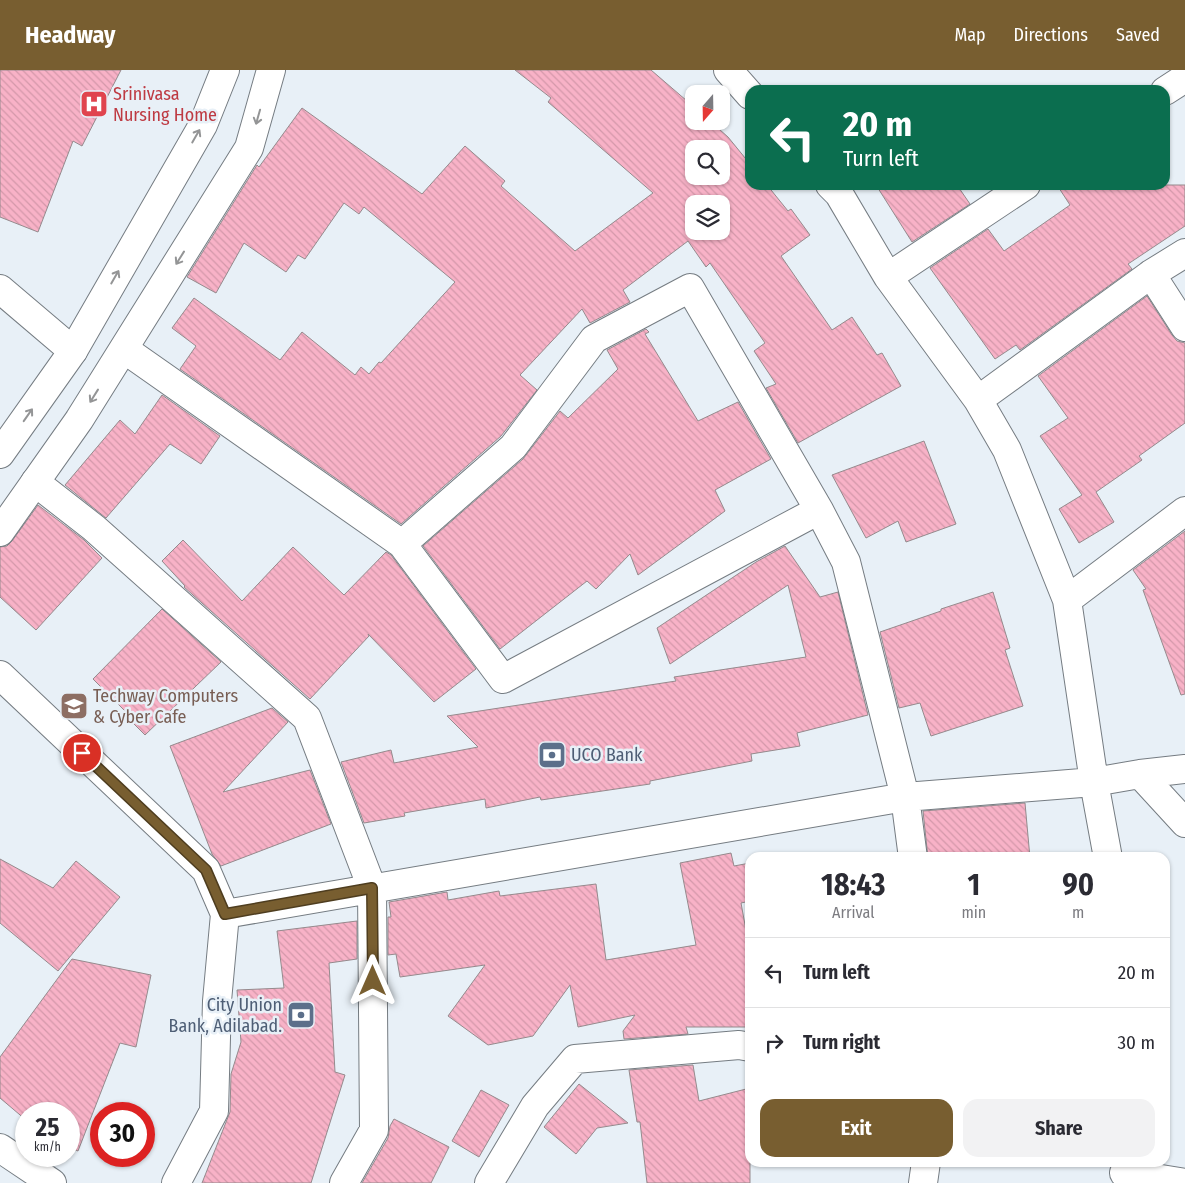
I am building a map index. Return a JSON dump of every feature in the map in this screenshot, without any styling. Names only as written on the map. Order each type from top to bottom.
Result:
[{"type":"street","points":[[0,454],[73,351],[203,125],[225,70]]},
{"type":"street","points":[[0,532],[79,420],[249,148],[271,70]]},
{"type":"street","points":[[1170,88],[1185,78]]},
{"type":"street","points":[[835,190],[888,277],[978,400],[1007,450],[1067,600],[1094,782],[1107,852]]},
{"type":"street","points":[[888,277],[1018,190]]},
{"type":"street","points":[[978,400],[1151,274],[1185,253]]},
{"type":"street","points":[[1151,274],[1185,326]]},
{"type":"street","points":[[402,544],[513,447],[594,339],[690,288],[846,562],[905,797],[912,852]]},
{"type":"street","points":[[0,289],[73,351]]},
{"type":"street","points":[[124,349],[402,544],[503,680],[818,510]]},
{"type":"street","points":[[35,482],[94,528],[307,718],[372,888],[374,1130],[344,1183]]},
{"type":"street","points":[[1067,600],[1185,511]]},
{"type":"street","points":[[0,675],[206,870],[225,914],[217,1001],[214,1111],[176,1183]]},
{"type":"street","points":[[225,914],[905,797],[1094,782],[1185,769]]},
{"type":"street","points":[[1140,774],[1185,822]]},
{"type":"street","points":[[489,1183],[535,1106],[575,1059],[745,1046]]},
{"type":"street","points":[[0,1148],[52,1183]]},
{"type":"street","points":[[923,1183],[925,1167]]},
{"type":"street","points":[[1124,1173],[1185,1183]]},
{"type":"building","points":[[0,70],[121,70],[82,146],[73,141],[38,232],[0,217]]},
{"type":"building","points":[[515,70],[651,70],[685,99],[685,130],[720,130],[728,137],[745,158],[745,190],[771,190],[788,211],[791,209],[810,235],[781,256],[832,330],[852,317],[877,355],[882,353],[901,386],[798,443],[766,388],[776,384],[754,351],[765,343],[710,263],[706,267],[688,241],[623,290],[630,302],[590,323],[582,309],[520,375],[537,390],[501,436],[401,524],[180,369],[196,346],[172,328],[194,298],[280,360],[302,332],[355,375],[361,367],[369,374],[379,362],[381,363],[455,282],[364,207],[359,214],[344,203],[305,259],[298,255],[286,272],[244,243],[216,293],[187,277],[257,165],[259,167],[302,108],[422,194],[465,146],[505,181],[501,186],[575,251],[653,193],[548,102],[551,98]]},
{"type":"building","points":[[1170,185],[1185,185],[1185,226],[1128,264],[1132,269],[1020,350],[1016,345],[995,359],[930,268],[988,229],[1004,251],[1070,205],[1060,190],[1170,190]]},
{"type":"building","points":[[879,190],[960,190],[970,204],[912,242]]},
{"type":"building","points":[[1147,296],[1172,335],[1177,341],[1185,343],[1185,423],[1139,456],[1142,460],[1096,492],[1114,522],[1079,543],[1059,509],[1082,495],[1040,436],[1068,418],[1038,376]]},
{"type":"building","points":[[646,329],[649,332],[645,334],[698,421],[738,402],[771,459],[715,490],[725,511],[638,575],[630,554],[596,589],[587,581],[500,649],[423,546],[523,459],[560,411],[568,418],[618,369],[607,350]]},
{"type":"building","points":[[162,395],[220,436],[201,464],[170,444],[106,518],[65,485],[120,420],[135,434]]},
{"type":"building","points":[[924,441],[956,524],[906,542],[898,521],[866,538],[832,475]]},
{"type":"building","points":[[38,505],[84,540],[102,558],[36,630],[0,597],[0,547],[7,546],[12,541]]},
{"type":"building","points":[[1185,531],[1185,694],[1181,695],[1143,590],[1146,589],[1133,570]]},
{"type":"building","points":[[183,540],[242,601],[293,547],[344,595],[386,552],[391,555],[476,669],[434,702],[368,634],[369,636],[310,699],[184,587],[162,561]]},
{"type":"building","points":[[785,546],[820,597],[838,592],[868,715],[797,733],[800,746],[751,754],[752,761],[650,781],[650,784],[541,800],[540,797],[486,808],[485,799],[404,813],[405,816],[364,823],[341,762],[391,750],[394,763],[478,747],[447,716],[676,681],[674,677],[806,657],[788,585],[670,664],[657,628],[756,562]]},
{"type":"building","points":[[993,592],[1010,648],[1005,650],[1023,706],[931,736],[920,703],[899,708],[880,632]]},
{"type":"building","points":[[162,609],[221,662],[145,735],[124,714],[126,712],[93,679]]},
{"type":"building","points":[[272,708],[288,722],[223,792],[310,770],[331,824],[221,866],[212,854],[170,746]]},
{"type":"building","points":[[1025,803],[1029,852],[927,852],[923,811]]},
{"type":"building","points":[[731,853],[734,866],[745,864],[745,902],[741,903],[745,925],[745,1027],[686,1027],[688,1034],[624,1039],[623,1031],[635,1015],[578,1027],[570,985],[533,1036],[488,1045],[448,1016],[485,965],[400,977],[396,954],[388,955],[388,917],[391,917],[389,902],[447,892],[448,900],[499,891],[500,896],[596,884],[606,960],[696,945],[680,863]]},
{"type":"building","points":[[0,859],[53,888],[76,861],[120,897],[58,971],[0,923]]},
{"type":"building","points":[[357,921],[357,959],[329,963],[335,1072],[345,1075],[311,1183],[202,1183],[230,1112],[231,1074],[241,1042],[237,990],[284,988],[277,931]]},
{"type":"building","points":[[72,959],[151,975],[136,1047],[120,1043],[97,1102],[90,1102],[90,1120],[80,1146],[80,1102],[15,1102],[15,1111],[0,1098],[0,1057]]},
{"type":"building","points":[[693,1065],[699,1101],[745,1089],[745,1167],[750,1167],[750,1183],[647,1183],[640,1122],[637,1122],[629,1070]]},
{"type":"building","points":[[579,1084],[628,1123],[597,1128],[576,1154],[544,1127]]},
{"type":"building","points":[[481,1090],[509,1105],[479,1157],[452,1141]]},
{"type":"building","points":[[394,1119],[449,1147],[431,1183],[362,1183],[388,1138],[390,1126]]},
{"type":"place","name":"Srinivasa Nursing Home","points":[[94,104]]},
{"type":"place","name":"Techway Computers & Cyber Cafe","points":[[74,706]]},
{"type":"place","name":"UCO Bank","points":[[552,755]]},
{"type":"place","name":"City Union Bank, Adilabad.","points":[[301,1015]]},
{"type":"route","points":[[82,753],[206,870],[225,914],[372,888],[373,981]]}]
